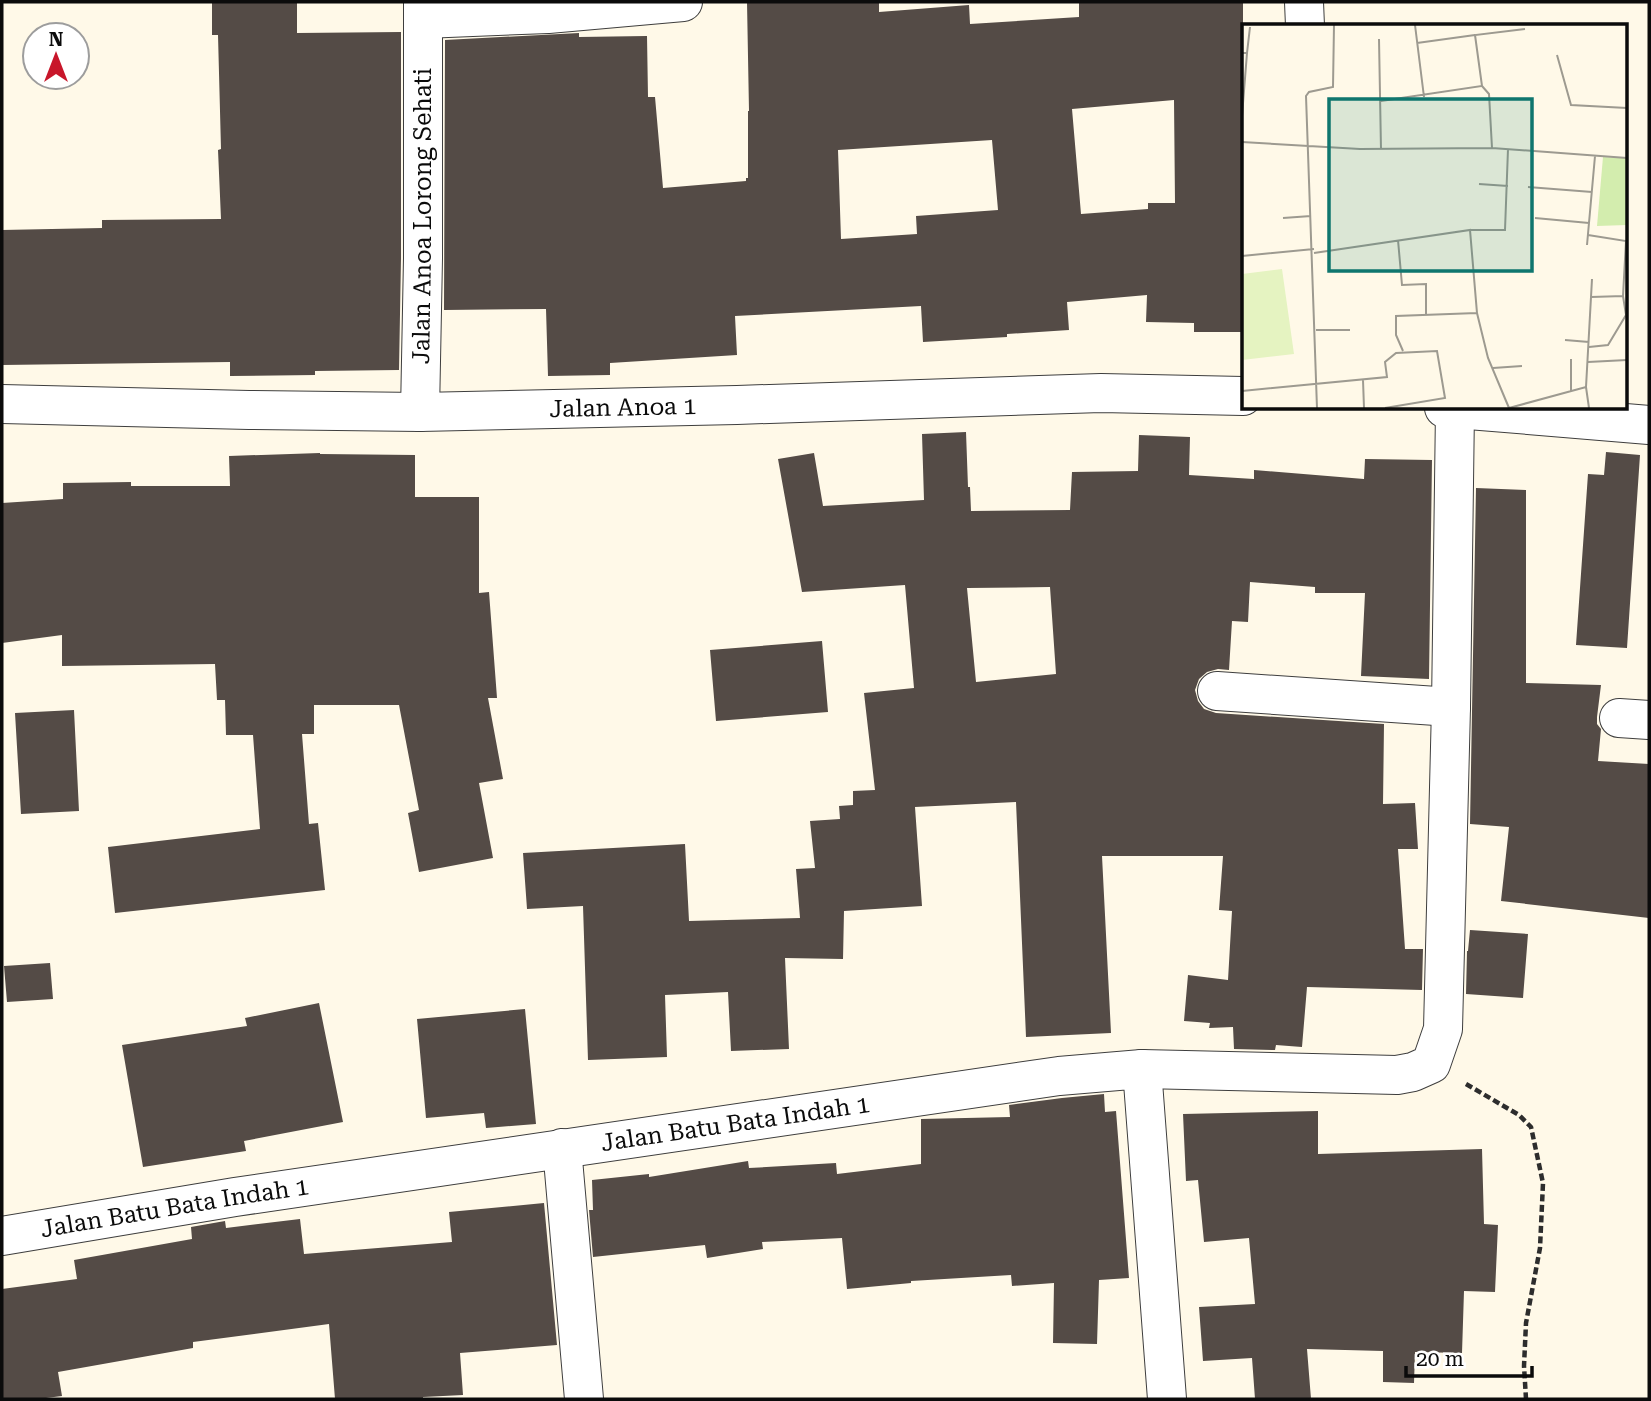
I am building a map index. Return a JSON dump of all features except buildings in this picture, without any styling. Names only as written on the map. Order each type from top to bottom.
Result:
[{"type":"street","name":"Jalan Anoa Lorong Sehati","points":[[419,412],[423,258],[423,10],[548,15],[683,2]]},
{"type":"street","points":[[1304,2],[1305,24]]},
{"type":"street","name":"Jalan Anoa 1","points":[[2,404],[419,412],[1101,393],[1242,396]]},
{"type":"street","points":[[1432,1064],[1443,1030],[1455,410]]},
{"type":"street","points":[[1467,410],[1649,425]]},
{"type":"street","points":[[1217,691],[1451,707]]},
{"type":"street","name":"Jalan Batu Bata Indah 1","points":[[2,1236],[235,1197],[1059,1076],[1142,1069],[1397,1075],[1432,1064]]},
{"type":"street","points":[[1142,1069],[1167,1399]]},
{"type":"street","points":[[562,1148],[584,1399]]},
{"type":"path","points":[[1432,1064],[1519,1115],[1531,1127],[1543,1183],[1540,1248],[1526,1323],[1526,1399]]}]
